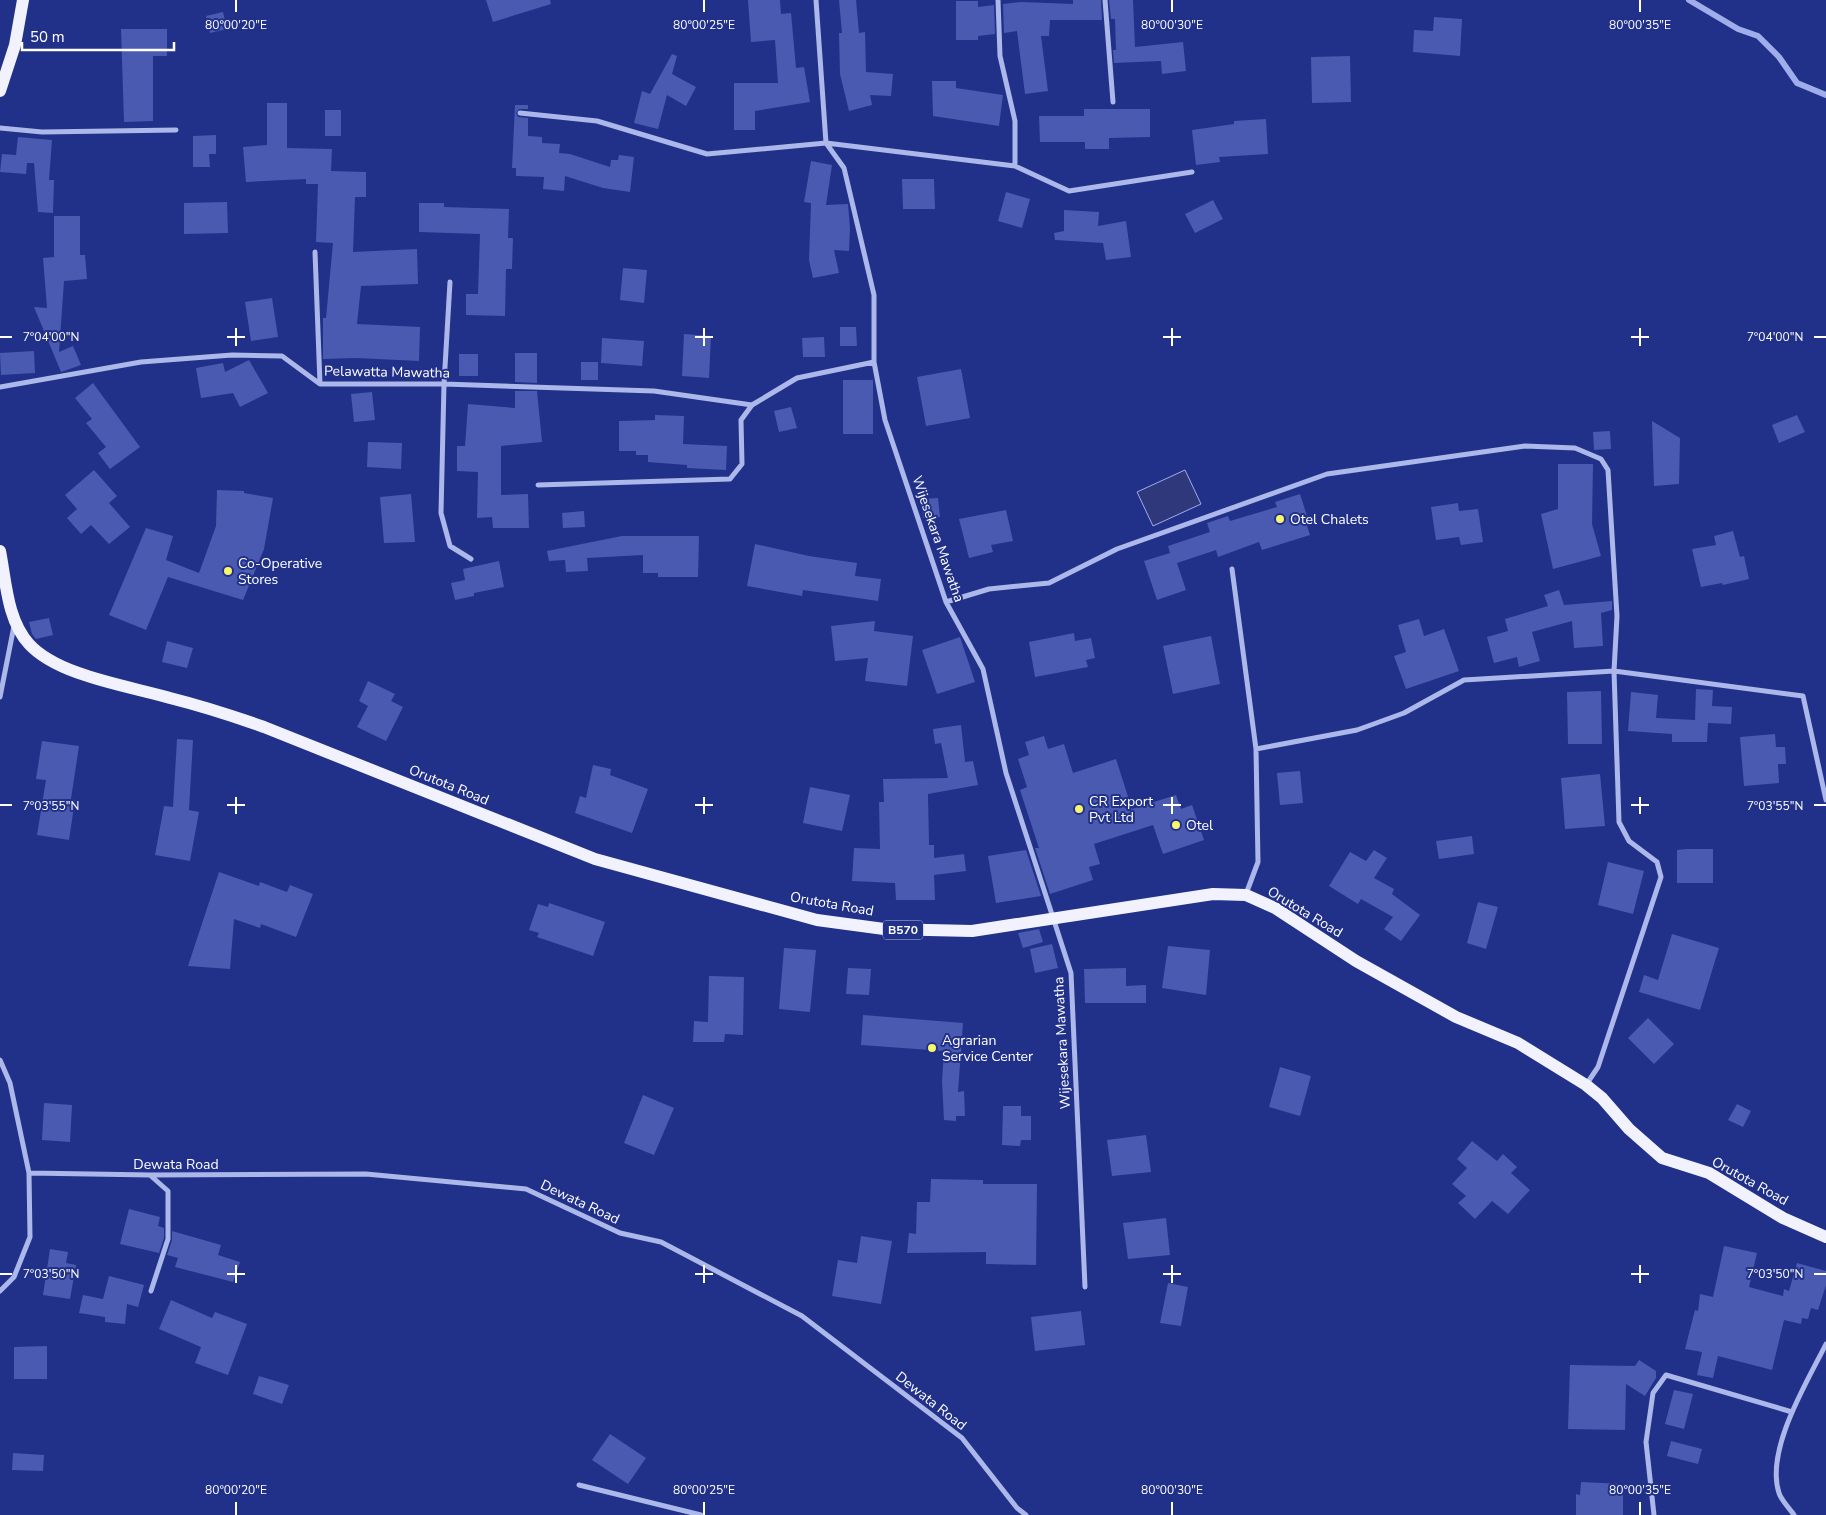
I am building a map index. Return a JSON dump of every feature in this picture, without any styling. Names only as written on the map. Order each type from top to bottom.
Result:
[{"type":"main road","points":[[0,91],[15,45],[23,0]]},
{"type":"main road","name":"Orutota Road","points":[[0,551],[14,623],[29,644],[52,661],[81,673],[264,726],[596,859],[652,876],[817,920],[884,928],[972,931],[1213,894],[1246,895],[1275,908],[1356,961],[1456,1017],[1518,1043],[1586,1085],[1602,1098],[1629,1129],[1662,1158],[1709,1173],[1783,1218],[1826,1237]]},
{"type":"street","points":[[816,0],[826,143]]},
{"type":"street","points":[[998,0],[1000,56],[1015,121],[1015,166]]},
{"type":"street","points":[[1106,0],[1113,102]]},
{"type":"street","points":[[520,113],[597,121],[707,154],[826,143],[1015,166],[1070,191],[1192,172]]},
{"type":"street","points":[[0,128],[42,132],[176,130]]},
{"type":"street","name":"Wijesekara Mawatha","points":[[826,143],[844,168],[874,295],[874,362],[885,420],[946,602],[983,669],[1006,773],[1071,973],[1085,1287]]},
{"type":"street","points":[[314,252],[320,384]]},
{"type":"street","points":[[450,282],[444,384],[440,513],[450,546],[472,559]]},
{"type":"street","name":"Pelawatta Mawatha","points":[[0,387],[141,362],[232,355],[282,356],[320,384],[444,384],[654,391],[752,405]]},
{"type":"street","points":[[538,485],[730,479],[742,464],[741,420],[752,405],[797,378],[874,362]]},
{"type":"street","points":[[946,602],[989,589],[1049,583],[1117,549],[1326,474],[1525,446],[1575,448],[1601,459],[1608,470],[1617,616],[1614,671],[1619,822],[1629,841],[1657,862],[1661,877],[1598,1067],[1586,1085]]},
{"type":"street","points":[[1232,569],[1256,749],[1258,862],[1246,895]]},
{"type":"street","points":[[0,697],[14,623]]},
{"type":"street","points":[[1256,749],[1357,730],[1404,713],[1464,680],[1614,671],[1803,696],[1826,800]]},
{"type":"street","points":[[0,1060],[10,1083],[29,1173],[30,1237],[14,1276],[0,1291]]},
{"type":"street","name":"Dewata Road","points":[[29,1173],[151,1175],[366,1174],[526,1189],[620,1233],[661,1242],[802,1316],[962,1438],[1017,1508],[1026,1515]]},
{"type":"street","points":[[151,1175],[168,1190],[168,1239],[151,1291]]},
{"type":"street","points":[[1794,1515],[1779,1493],[1776,1458],[1792,1412],[1826,1344]]},
{"type":"street","points":[[1654,1515],[1646,1442],[1653,1392],[1666,1375],[1792,1412]]},
{"type":"street","points":[[579,1485],[701,1515]]},
{"type":"water","points":[[1185,470],[1201,504],[1153,526],[1137,492]]},
{"type":"building","points":[[486,0],[550,0],[551,4],[493,22]]},
{"type":"building","points":[[748,0],[780,0],[781,14],[791,13],[796,68],[804,67],[810,102],[755,111],[755,130],[734,130],[734,83],[778,83],[775,40],[751,42]]},
{"type":"building","points":[[839,0],[856,0],[859,33],[865,32],[866,72],[893,74],[891,96],[870,95],[872,105],[849,111],[840,74],[839,33],[842,33]]},
{"type":"building","points":[[1073,0],[1101,0],[1102,20],[1050,20],[1049,36],[1041,36],[1048,91],[1025,94],[1017,31],[1004,33],[1003,4],[1021,2],[1073,4]]},
{"type":"building","points":[[1109,0],[1133,0],[1135,47],[1183,42],[1186,71],[1162,74],[1161,61],[1114,63],[1113,50],[1116,50],[1115,19],[1111,19]]},
{"type":"building","points":[[956,1],[978,1],[978,7],[994,5],[995,34],[978,36],[978,40],[956,40]]},
{"type":"building","points":[[223,12],[227,29],[210,33],[206,16]]},
{"type":"building","points":[[1434,17],[1462,19],[1460,56],[1413,52],[1414,30],[1433,31]]},
{"type":"building","points":[[121,29],[167,29],[167,56],[153,56],[153,121],[124,122]]},
{"type":"building","points":[[672,54],[677,56],[672,74],[696,87],[686,106],[667,95],[658,129],[634,123],[642,91],[650,94]]},
{"type":"building","points":[[1350,56],[1351,102],[1312,103],[1311,57]]},
{"type":"building","points":[[932,81],[956,81],[956,88],[1003,95],[999,126],[933,116]]},
{"type":"building","points":[[267,103],[287,103],[287,148],[332,149],[331,171],[366,172],[366,197],[355,197],[353,252],[417,249],[418,284],[361,286],[357,324],[420,327],[419,361],[356,358],[323,359],[323,318],[326,318],[333,243],[316,242],[318,184],[306,184],[306,179],[246,182],[243,147],[267,145]]},
{"type":"building","points":[[515,105],[528,105],[528,109],[519,109],[516,113],[518,117],[528,118],[528,136],[542,137],[542,143],[560,144],[559,153],[570,154],[610,167],[611,160],[618,160],[619,155],[634,157],[630,192],[603,188],[565,176],[564,191],[543,189],[544,177],[516,176],[516,168],[512,168]]},
{"type":"building","points":[[1084,109],[1150,109],[1150,137],[1109,138],[1109,149],[1085,149],[1085,142],[1040,142],[1039,116],[1084,116]]},
{"type":"building","points":[[325,110],[341,110],[341,136],[325,136]]},
{"type":"building","points":[[1266,119],[1268,154],[1219,157],[1220,162],[1196,165],[1192,130],[1234,124],[1234,121]]},
{"type":"building","points":[[216,135],[216,154],[209,154],[210,167],[193,167],[193,136]]},
{"type":"building","points":[[18,137],[52,140],[49,180],[54,180],[53,213],[38,212],[34,163],[27,163],[26,174],[0,172],[2,154],[16,155]]},
{"type":"building","points":[[811,161],[832,165],[826,205],[848,204],[850,228],[849,251],[834,250],[839,273],[813,278],[809,260],[811,203],[804,202]]},
{"type":"building","points":[[902,179],[934,179],[935,209],[903,209]]},
{"type":"building","points":[[1006,192],[1030,199],[1022,228],[998,221]]},
{"type":"building","points":[[1213,200],[1223,219],[1195,233],[1185,214]]},
{"type":"building","points":[[227,202],[228,233],[184,234],[184,203]]},
{"type":"building","points":[[419,203],[444,203],[444,207],[509,209],[508,238],[513,238],[512,269],[506,269],[505,316],[466,315],[466,294],[478,294],[480,234],[419,232]]},
{"type":"building","points":[[1064,210],[1099,212],[1098,226],[1126,221],[1131,257],[1106,260],[1103,243],[1055,240],[1054,233],[1064,231]]},
{"type":"building","points":[[54,216],[80,216],[80,255],[85,255],[87,279],[64,281],[59,352],[73,346],[81,365],[61,372],[34,307],[47,308],[43,258],[54,257]]},
{"type":"building","points":[[623,268],[647,270],[644,303],[620,300]]},
{"type":"building","points":[[272,298],[278,337],[251,341],[245,302]]},
{"type":"building","points":[[840,327],[856,327],[857,346],[840,346]]},
{"type":"building","points":[[684,334],[711,336],[709,378],[682,376]]},
{"type":"building","points":[[824,337],[825,357],[803,357],[802,338]]},
{"type":"building","points":[[602,338],[644,341],[642,366],[601,363]]},
{"type":"building","points":[[34,351],[35,373],[1,375],[0,353]]},
{"type":"building","points":[[515,353],[537,353],[537,383],[515,382]]},
{"type":"building","points":[[459,354],[478,354],[478,376],[459,376]]},
{"type":"building","points":[[249,360],[268,393],[240,407],[233,393],[201,398],[196,368],[223,363],[225,372]]},
{"type":"building","points":[[581,362],[598,362],[598,380],[581,380]]},
{"type":"building","points":[[961,369],[970,418],[926,426],[917,377]]},
{"type":"building","points":[[843,380],[873,380],[873,434],[843,434]]},
{"type":"building","points":[[93,383],[140,447],[110,469],[98,453],[106,447],[86,423],[92,419],[75,398]]},
{"type":"building","points":[[515,391],[537,391],[542,442],[501,446],[501,495],[528,494],[529,528],[493,528],[492,517],[477,518],[478,472],[457,471],[457,446],[465,446],[468,404],[515,408]]},
{"type":"building","points":[[372,392],[375,420],[354,422],[351,394]]},
{"type":"building","points":[[791,407],[797,428],[779,432],[774,411]]},
{"type":"building","points":[[655,415],[684,416],[683,444],[727,446],[726,470],[687,468],[687,465],[648,462],[648,455],[636,455],[636,451],[619,451],[619,421],[655,420]]},
{"type":"building","points":[[1797,415],[1805,432],[1779,443],[1772,425]]},
{"type":"building","points":[[1652,421],[1680,438],[1679,484],[1654,486]]},
{"type":"building","points":[[1610,431],[1611,449],[1594,450],[1593,432]]},
{"type":"building","points":[[368,442],[402,443],[401,469],[367,467]]},
{"type":"building","points":[[1558,464],[1593,464],[1592,524],[1601,556],[1553,569],[1541,514],[1558,509]]},
{"type":"building","points":[[94,470],[117,496],[109,503],[130,527],[109,544],[91,525],[81,534],[67,518],[77,509],[65,495]]},
{"type":"building","points":[[217,490],[244,491],[244,493],[273,498],[264,549],[243,600],[168,577],[146,630],[109,615],[146,528],[173,536],[166,560],[199,573],[216,526]]},
{"type":"building","points":[[411,494],[415,542],[384,543],[380,497]]},
{"type":"building","points":[[1300,494],[1309,522],[1306,523],[1310,535],[1262,550],[1259,542],[1218,557],[1216,550],[1177,563],[1186,590],[1157,600],[1144,561],[1170,553],[1168,546],[1210,532],[1207,523],[1228,516],[1230,521],[1277,507],[1275,502]]},
{"type":"building","points":[[938,498],[940,517],[923,518],[922,499]]},
{"type":"building","points":[[1458,503],[1459,511],[1478,509],[1483,542],[1461,545],[1459,537],[1436,540],[1431,507]]},
{"type":"building","points":[[1006,510],[1013,541],[991,545],[993,552],[969,558],[959,519]]},
{"type":"building","points":[[584,511],[585,527],[563,528],[562,513]]},
{"type":"building","points":[[1733,531],[1740,557],[1744,556],[1749,579],[1723,585],[1722,583],[1701,587],[1692,549],[1716,545],[1714,536]]},
{"type":"building","points":[[622,536],[699,536],[698,577],[658,577],[658,573],[643,573],[643,555],[587,558],[588,571],[566,572],[565,560],[549,561],[547,551]]},
{"type":"building","points":[[755,544],[809,556],[857,563],[855,576],[881,579],[878,601],[803,590],[802,596],[747,586]]},
{"type":"building","points":[[499,561],[504,587],[474,593],[474,596],[455,600],[451,583],[465,580],[463,569]]},
{"type":"building","points":[[1559,590],[1564,605],[1612,601],[1612,610],[1601,613],[1603,646],[1574,648],[1572,621],[1532,632],[1540,661],[1519,667],[1517,657],[1494,663],[1487,637],[1508,631],[1505,619],[1548,606],[1544,595]]},
{"type":"building","points":[[49,618],[53,635],[36,639],[32,634],[29,622]]},
{"type":"building","points":[[1419,619],[1424,636],[1444,629],[1459,671],[1406,689],[1394,656],[1406,652],[1398,625]]},
{"type":"building","points":[[875,621],[874,631],[913,636],[907,686],[865,681],[868,658],[835,661],[831,626]]},
{"type":"building","points":[[1074,633],[1075,641],[1091,638],[1095,658],[1086,660],[1088,667],[1035,677],[1029,642]]},
{"type":"building","points":[[1211,636],[1220,684],[1173,694],[1163,646]]},
{"type":"building","points":[[960,637],[975,682],[937,694],[922,650]]},
{"type":"building","points":[[167,641],[193,648],[187,668],[162,662]]},
{"type":"building","points":[[368,681],[395,694],[391,701],[403,707],[386,741],[357,727],[368,706],[359,701]]},
{"type":"building","points":[[1696,689],[1713,690],[1712,706],[1732,707],[1731,724],[1708,723],[1707,742],[1672,742],[1672,734],[1628,731],[1631,692],[1658,695],[1656,718],[1695,720]]},
{"type":"building","points":[[1601,691],[1602,744],[1568,744],[1567,692]]},
{"type":"building","points":[[961,725],[965,762],[973,761],[978,785],[928,794],[929,845],[934,845],[934,858],[964,854],[966,871],[934,875],[935,900],[896,900],[895,883],[852,881],[854,848],[880,849],[879,802],[884,802],[883,779],[948,778],[941,743],[935,744],[933,729]]},
{"type":"building","points":[[1775,734],[1776,747],[1785,747],[1786,764],[1778,764],[1779,783],[1744,786],[1740,737]]},
{"type":"building","name":"CR Export Pvt Ltd","points":[[1044,736],[1048,749],[1064,744],[1073,773],[1116,759],[1132,809],[1176,795],[1181,809],[1192,805],[1204,840],[1163,854],[1153,825],[1094,844],[1100,864],[1089,867],[1093,880],[1050,894],[1035,848],[1039,848],[1020,790],[1027,787],[1018,759],[1029,755],[1025,742]]},
{"type":"building","points":[[177,739],[193,740],[189,810],[199,812],[190,861],[155,855],[164,806],[173,807]]},
{"type":"building","points":[[42,741],[79,746],[71,799],[75,800],[69,840],[37,835],[46,780],[36,779]]},
{"type":"building","points":[[593,765],[611,769],[610,775],[648,789],[632,833],[575,813],[580,796],[586,798]]},
{"type":"building","points":[[1300,771],[1303,803],[1280,805],[1277,773]]},
{"type":"building","points":[[1600,774],[1605,826],[1565,829],[1561,778]]},
{"type":"building","points":[[810,787],[850,795],[842,831],[803,823]]},
{"type":"building","points":[[1472,836],[1474,854],[1439,859],[1436,841]]},
{"type":"building","points":[[1713,849],[1713,883],[1677,883],[1677,850]]},
{"type":"building","points":[[1026,850],[1041,896],[996,903],[988,856]]},
{"type":"building","points":[[1374,850],[1387,858],[1374,878],[1394,889],[1392,894],[1420,915],[1401,941],[1384,929],[1393,917],[1361,899],[1358,904],[1329,886],[1350,852],[1366,861]]},
{"type":"building","points":[[1608,862],[1644,871],[1633,914],[1598,905]]},
{"type":"building","points":[[219,872],[259,886],[260,882],[287,892],[290,885],[313,894],[296,937],[261,924],[260,928],[234,919],[230,969],[188,966]]},
{"type":"building","points":[[1478,902],[1498,907],[1486,949],[1467,943]]},
{"type":"building","points":[[549,903],[605,922],[593,956],[537,937],[539,933],[529,930],[538,904],[548,907]]},
{"type":"building","points":[[1039,929],[1043,942],[1023,948],[1018,933]]},
{"type":"building","points":[[1672,934],[1719,948],[1700,1010],[1639,992],[1644,975],[1658,980]]},
{"type":"building","points":[[1052,944],[1058,968],[1035,973],[1030,949]]},
{"type":"building","points":[[1168,946],[1210,950],[1206,995],[1162,988]]},
{"type":"building","points":[[784,948],[816,950],[810,1012],[779,1009]]},
{"type":"building","points":[[848,968],[871,969],[869,995],[846,994]]},
{"type":"building","points":[[1126,968],[1126,986],[1146,985],[1146,1003],[1085,1003],[1084,969]]},
{"type":"building","points":[[709,976],[744,977],[743,1035],[725,1034],[724,1042],[693,1042],[694,1021],[708,1022]]},
{"type":"building","name":"Agrarian Service Center","points":[[863,1015],[963,1023],[958,1092],[964,1091],[965,1116],[956,1116],[956,1121],[944,1120],[942,1081],[944,1051],[861,1045]]},
{"type":"building","points":[[1648,1018],[1674,1044],[1654,1064],[1628,1038]]},
{"type":"building","points":[[1280,1067],[1311,1076],[1300,1116],[1269,1107]]},
{"type":"building","points":[[643,1095],[674,1108],[654,1155],[624,1143]]},
{"type":"building","points":[[44,1103],[72,1105],[70,1142],[42,1140]]},
{"type":"building","points":[[1737,1104],[1751,1111],[1743,1127],[1728,1120]]},
{"type":"building","points":[[1003,1106],[1021,1106],[1021,1116],[1031,1116],[1031,1140],[1021,1140],[1020,1146],[1002,1145]]},
{"type":"building","points":[[1146,1135],[1151,1172],[1112,1176],[1107,1140]]},
{"type":"building","points":[[1472,1141],[1497,1161],[1503,1154],[1517,1167],[1511,1173],[1530,1190],[1508,1214],[1492,1201],[1475,1219],[1458,1203],[1466,1196],[1452,1184],[1467,1168],[1457,1159]]},
{"type":"building","points":[[931,1179],[983,1180],[983,1184],[1037,1184],[1036,1265],[986,1264],[986,1252],[907,1253],[909,1233],[916,1234],[917,1202],[930,1202]]},
{"type":"building","points":[[129,1209],[160,1217],[158,1226],[164,1228],[164,1238],[159,1253],[120,1244]]},
{"type":"building","points":[[1166,1218],[1170,1255],[1128,1259],[1123,1223]]},
{"type":"building","points":[[172,1231],[221,1245],[218,1255],[240,1262],[233,1282],[175,1267],[178,1258],[167,1255],[172,1240]]},
{"type":"building","points":[[861,1236],[892,1241],[881,1304],[832,1296],[838,1260],[857,1263]]},
{"type":"building","points":[[1724,1246],[1757,1253],[1749,1287],[1783,1296],[1784,1289],[1789,1291],[1797,1263],[1826,1271],[1826,1285],[1818,1310],[1811,1308],[1808,1319],[1802,1318],[1801,1324],[1784,1320],[1772,1370],[1718,1356],[1713,1378],[1697,1375],[1702,1352],[1685,1349],[1695,1310],[1698,1311],[1700,1294],[1713,1297]]},
{"type":"building","points":[[50,1249],[68,1252],[66,1263],[76,1265],[70,1299],[43,1295]]},
{"type":"building","points":[[109,1276],[144,1285],[138,1307],[127,1304],[125,1324],[105,1322],[105,1317],[79,1313],[83,1295],[103,1299]]},
{"type":"building","points":[[1168,1283],[1188,1287],[1181,1326],[1160,1323]]},
{"type":"building","points":[[171,1300],[212,1318],[215,1312],[247,1324],[228,1375],[195,1363],[201,1347],[159,1329]]},
{"type":"building","points":[[1081,1311],[1085,1345],[1035,1351],[1031,1317]]},
{"type":"building","points":[[47,1346],[47,1379],[14,1379],[14,1347]]},
{"type":"building","points":[[1639,1360],[1656,1371],[1656,1378],[1645,1396],[1626,1384],[1625,1430],[1568,1429],[1570,1365],[1635,1366]]},
{"type":"building","points":[[259,1376],[289,1385],[282,1404],[253,1394]]},
{"type":"building","points":[[1674,1390],[1693,1394],[1684,1429],[1665,1424]]},
{"type":"building","points":[[610,1434],[646,1458],[628,1484],[592,1460]]},
{"type":"building","points":[[1671,1441],[1702,1449],[1698,1464],[1667,1456]]},
{"type":"building","points":[[13,1453],[44,1455],[43,1471],[12,1470]]},
{"type":"building","points":[[1581,1482],[1623,1484],[1623,1515],[1576,1515],[1576,1494],[1580,1495]]},
{"type":"waterway","points":[[1689,0],[1738,29],[1758,36],[1779,57],[1797,83],[1826,95]]},
{"type":"place","name":"Otel Chalets","points":[[1280,519]]},
{"type":"place","name":"Co-Operative Stores","points":[[228,571]]},
{"type":"place","name":"CR Export Pvt Ltd","points":[[1079,809]]},
{"type":"place","name":"Otel","points":[[1176,825]]},
{"type":"place","name":"Agrarian Service Center","points":[[932,1048]]}]
